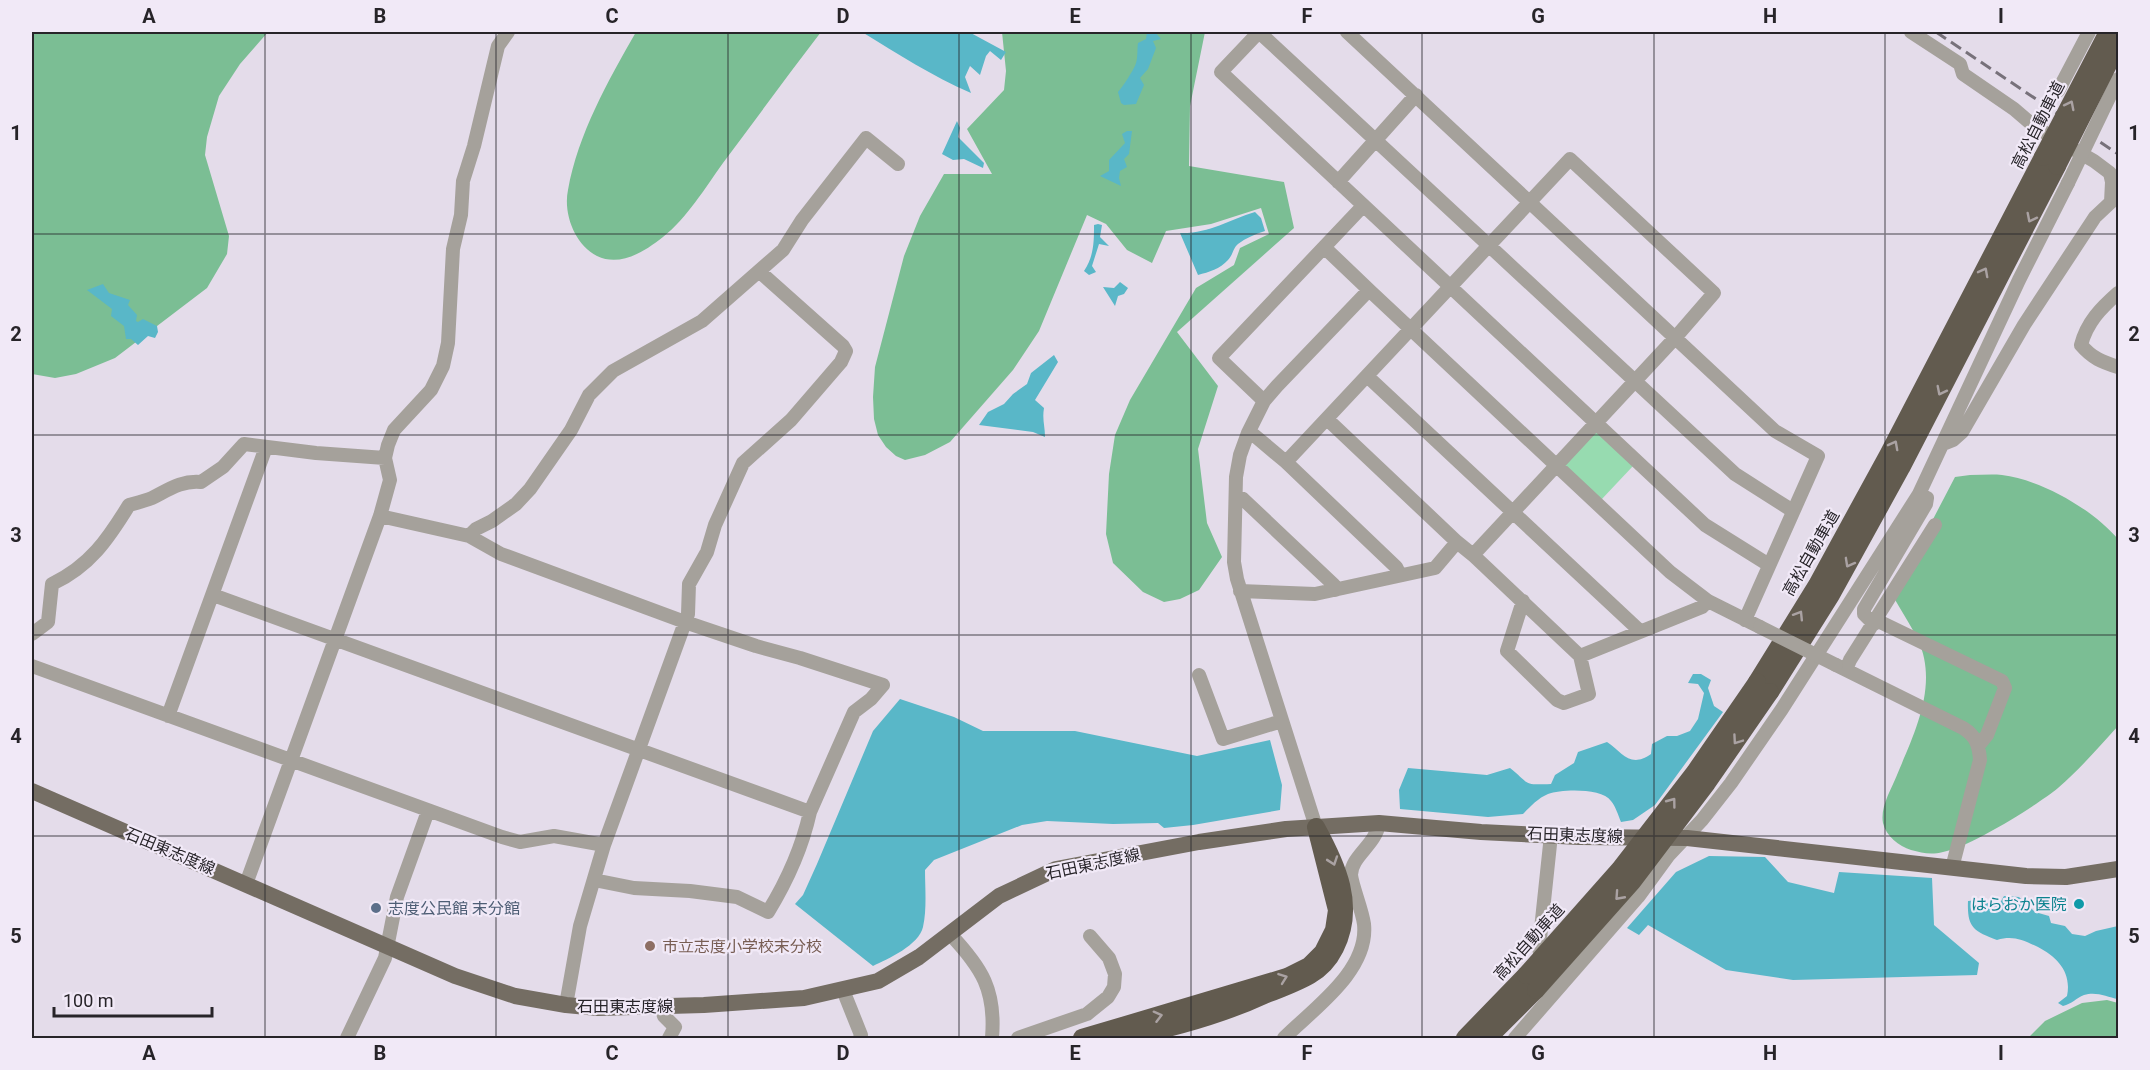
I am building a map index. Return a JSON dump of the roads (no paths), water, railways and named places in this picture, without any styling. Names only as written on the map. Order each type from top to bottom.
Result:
[{"type":"highway","name":"高松自動車道","points":[[2050,161],[2108,32]]},
{"type":"highway","name":"高松自動車道","points":[[1465,1038],[1531,982],[1763,687],[2050,161],[2118,45]]},
{"type":"highway","points":[[1082,1038],[1287,977],[1309,966],[1323,952],[1334,930],[1337,910],[1316,827]]},
{"type":"highway","points":[[1124,1038],[1176,1028],[1230,1011],[1312,974],[1330,957],[1342,933],[1346,910],[1342,887],[1330,853],[1316,827]]},
{"type":"highway","name":"高松自動車道","points":[[1488,1038],[1523,1004],[1531,982]]},
{"type":"highway","points":[[1493,1038],[1523,1004]]},
{"type":"highway","points":[[1459,1038],[1487,1017]]},
{"type":"main road","name":"石田東志度線","points":[[32,791],[455,976],[515,996],[598,1008],[661,1007],[804,998],[878,981],[919,957],[999,896],[1056,869],[1199,842],[1286,829],[1379,823],[1551,835],[1687,838],[2026,876],[2066,877],[2118,869]]},
{"type":"street","points":[[246,884],[380,516],[390,480],[385,458],[388,445],[394,430],[431,390],[443,366],[448,343],[453,249],[461,215],[463,181],[474,146],[498,46],[508,32]]},
{"type":"street","points":[[1770,565],[1704,525],[1221,72],[1259,32],[1735,474],[1793,511]]},
{"type":"street","points":[[1347,32],[1775,431],[1818,456],[1745,620]]},
{"type":"street","points":[[1911,32],[1950,56],[1960,64],[1963,75],[2014,109],[2035,127],[2094,160],[2110,173],[2115,206],[2096,217],[2024,324],[1962,432],[1953,440],[1943,444]]},
{"type":"street","points":[[2058,91],[2089,32]]},
{"type":"street","points":[[1515,1038],[1638,897],[1668,856],[1687,838],[1731,783],[1782,709],[1919,494],[2004,310],[2118,78]]},
{"type":"street","points":[[1338,182],[1416,95]]},
{"type":"street","points":[[469,536],[476,529],[516,504],[530,489],[571,430],[589,395],[613,371],[702,321],[783,250],[802,220],[866,138],[898,164]]},
{"type":"street","points":[[1286,462],[1570,159],[1714,293],[1473,555]]},
{"type":"street","points":[[1264,401],[1219,358],[1363,206]]},
{"type":"street","points":[[1324,248],[1670,572],[1708,601],[1971,733],[1979,745],[1980,760],[1952,868]]},
{"type":"street","points":[[566,1005],[580,926],[604,845],[688,614],[689,584],[707,552],[715,525],[742,463],[790,420],[841,362],[846,351],[760,272]]},
{"type":"street","points":[[1316,827],[1240,591],[1234,562],[1236,477],[1240,455],[1248,433],[1264,401],[1369,290]]},
{"type":"street","points":[[2118,293],[2100,309],[2085,330],[2081,345],[2091,357],[2118,367]]},
{"type":"street","points":[[1367,376],[1640,631]]},
{"type":"street","points":[[1327,419],[1523,601],[1580,656],[1589,694],[1564,703],[1557,700],[1507,651],[1523,601]]},
{"type":"street","points":[[1248,433],[1256,436],[1286,462],[1396,567],[1400,575]]},
{"type":"street","points":[[32,634],[48,622],[52,584],[67,577],[91,557],[108,539],[129,505],[150,499],[169,488],[191,481],[201,482],[223,467],[244,444],[316,453],[385,458]]},
{"type":"street","points":[[168,716],[266,447]]},
{"type":"street","points":[[1919,494],[1927,498],[1926,504],[1864,609],[1864,614],[1875,622],[2002,681],[2005,688],[1988,735],[1979,745]]},
{"type":"street","points":[[1236,496],[1244,499],[1334,585],[1335,590]]},
{"type":"street","points":[[380,516],[469,536],[501,554],[685,622],[883,686],[854,712],[810,812],[807,828],[787,882],[768,912],[737,897],[690,891],[634,888],[594,880]]},
{"type":"street","points":[[1841,668],[1850,660],[1875,622],[1935,525]]},
{"type":"street","points":[[1240,591],[1315,594],[1435,568],[1457,542]]},
{"type":"street","points":[[213,595],[810,812]]},
{"type":"street","points":[[1580,656],[1701,607],[1708,601]]},
{"type":"street","points":[[32,666],[428,811],[520,842],[554,836],[604,845]]},
{"type":"street","points":[[1199,675],[1223,739],[1282,721]]},
{"type":"street","points":[[349,1038],[384,958],[397,897],[428,811]]},
{"type":"street","points":[[1284,1038],[1345,980],[1355,965],[1362,946],[1365,927],[1351,876],[1353,864],[1377,835],[1379,823]]},
{"type":"street","points":[[1551,835],[1539,948],[1542,962],[1556,992]]},
{"type":"street","points":[[950,934],[977,967],[991,993],[994,1020],[992,1038]]},
{"type":"street","points":[[1018,1038],[1087,1014],[1108,997],[1114,987],[1115,974],[1109,958],[1090,936]]},
{"type":"street","points":[[843,990],[861,1035],[860,1038]]},
{"type":"street","points":[[661,1007],[664,1016],[675,1027],[669,1038]]},
{"type":"water","points":[[862,32],[969,32],[1006,52],[1001,60],[990,51],[980,75],[970,66],[965,77],[971,93],[929,72]]},
{"type":"water","points":[[1147,32],[1155,32],[1161,39],[1153,41],[1156,48],[1148,69],[1140,78],[1144,85],[1136,104],[1124,105],[1121,103],[1118,92],[1135,66],[1138,43],[1146,39]]},
{"type":"water","points":[[957,121],[960,128],[958,137],[984,163],[983,168],[964,159],[953,160],[942,154]]},
{"type":"water","points":[[1132,131],[1129,154],[1124,159],[1127,167],[1120,171],[1121,186],[1100,176],[1109,171],[1109,160],[1125,143],[1122,134]]},
{"type":"water","points":[[1255,212],[1261,218],[1265,231],[1238,244],[1230,258],[1221,266],[1198,275],[1180,233],[1209,229]]},
{"type":"water","points":[[1094,225],[1102,225],[1100,237],[1109,246],[1099,244],[1092,266],[1096,272],[1089,275],[1084,271],[1092,254]]},
{"type":"water","points":[[1120,282],[1128,288],[1124,294],[1118,296],[1115,306],[1103,287],[1114,288]]},
{"type":"water","points":[[103,284],[109,293],[130,300],[128,305],[137,315],[136,321],[143,319],[157,326],[158,332],[155,338],[148,336],[138,345],[131,339],[126,339],[124,326],[111,316],[112,309],[87,290]]},
{"type":"water","points":[[1054,355],[1058,362],[1035,400],[1044,408],[1045,437],[1033,432],[979,425],[988,412],[1004,404],[1027,384],[1031,373]]},
{"type":"water","points":[[1693,674],[1701,674],[1711,680],[1708,688],[1714,706],[1723,712],[1655,805],[1633,820],[1621,822],[1611,801],[1606,797],[1581,791],[1548,794],[1523,814],[1488,817],[1400,809],[1399,790],[1408,768],[1487,775],[1510,768],[1528,783],[1551,784],[1555,775],[1574,763],[1578,752],[1607,742],[1627,757],[1637,760],[1644,758],[1651,754],[1652,744],[1667,736],[1677,736],[1690,731],[1698,719],[1704,693],[1698,684],[1688,683]]},
{"type":"water","points":[[900,699],[954,717],[983,731],[1075,731],[1197,756],[1270,740],[1282,785],[1280,810],[1164,828],[1158,823],[1113,824],[1047,821],[1022,825],[934,860],[925,870],[925,913],[920,934],[902,951],[873,966],[795,904],[803,895],[817,864],[873,731]]},
{"type":"water","points":[[1709,856],[1765,857],[1788,882],[1834,893],[1839,872],[1932,878],[1934,925],[1979,963],[1977,975],[1793,980],[1726,970],[1648,925],[1639,935],[1627,928],[1676,872]]},
{"type":"water","points":[[2004,896],[2019,897],[2035,912],[2049,916],[2051,923],[2065,926],[2072,934],[2085,936],[2118,926],[2118,999],[2088,994],[2063,1006],[2058,1003],[2067,996],[2068,987],[2065,973],[2057,961],[2038,947],[2023,940],[2008,938],[1997,940],[1977,931],[1970,922],[1968,901],[2000,903]]},
{"type":"railway","points":[[1936,32],[2118,154]]},
{"type":"place","name":"はらおか医院","points":[[2079,904]]},
{"type":"place","name":"志度公民館 末分館","points":[[376,908]]},
{"type":"place","name":"市立志度小学校末分校","points":[[650,946]]}]
